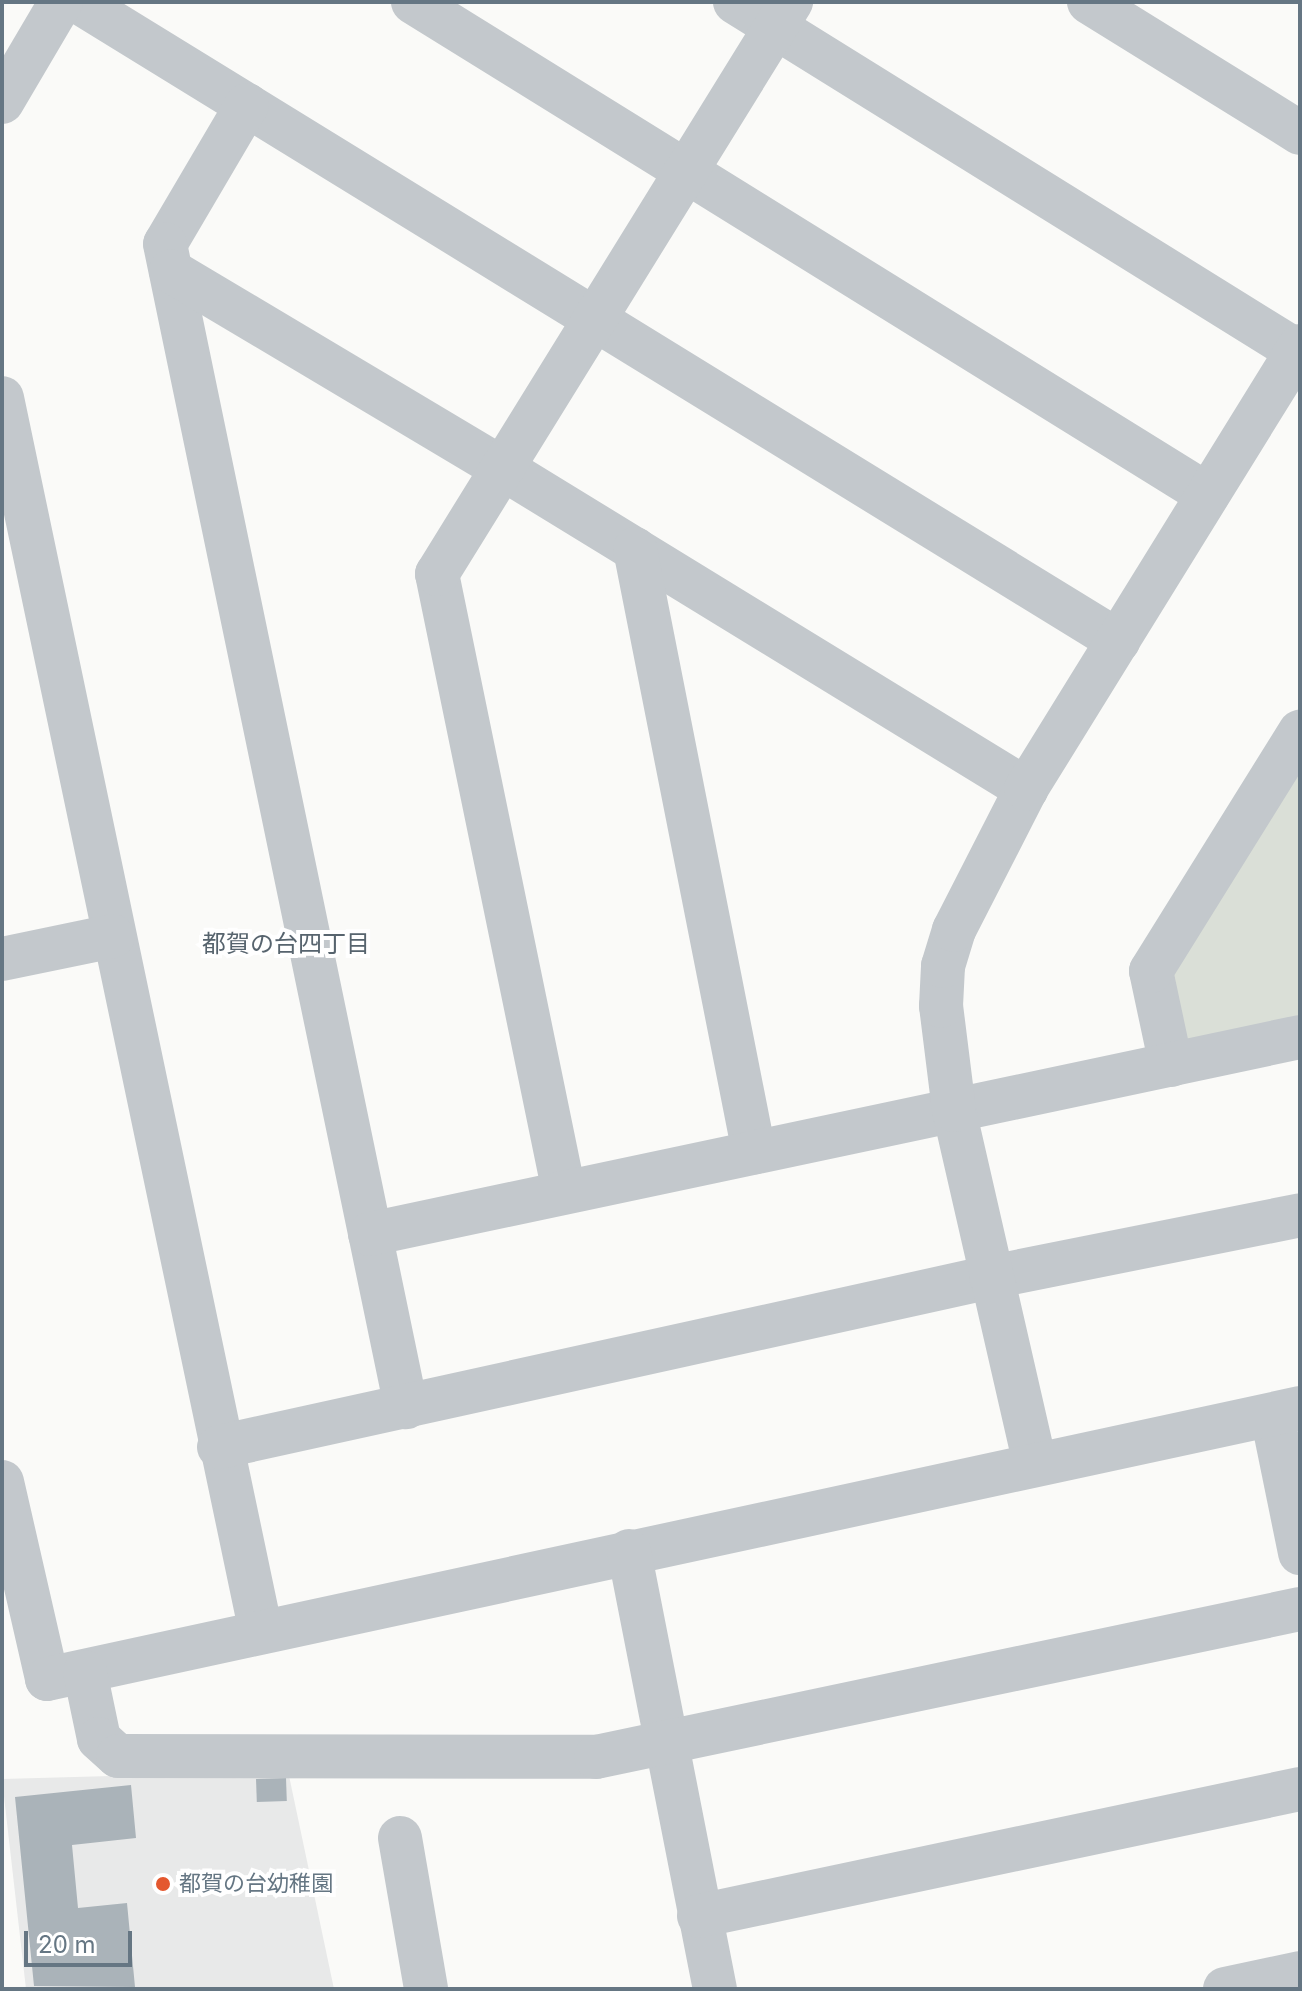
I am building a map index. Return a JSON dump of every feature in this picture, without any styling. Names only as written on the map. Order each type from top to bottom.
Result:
[{"type":"street","points":[[2,102],[61,2]]},
{"type":"street","points":[[79,2],[1118,641]]},
{"type":"street","points":[[413,2],[1208,495]]},
{"type":"street","points":[[735,2],[783,14],[1299,350],[1026,789],[965,906],[943,966],[941,1006],[954,1110],[1035,1464]]},
{"type":"street","points":[[1089,2],[1300,133]]},
{"type":"street","points":[[564,1192],[437,574],[783,14]]},
{"type":"street","points":[[247,105],[165,244],[406,1407]]},
{"type":"street","points":[[171,271],[502,468],[1026,789]]},
{"type":"street","points":[[2,398],[219,1447],[261,1632]]},
{"type":"street","points":[[635,549],[754,1152]]},
{"type":"street","points":[[1171,1065],[1151,971],[1300,732]]},
{"type":"street","points":[[2,959],[113,936]]},
{"type":"street","points":[[370,1234],[1300,1037]]},
{"type":"street","points":[[219,1447],[991,1277],[1300,1215]]},
{"type":"street","points":[[2,1482],[47,1679],[629,1551],[1286,1412],[1300,1553]]},
{"type":"street","points":[[629,1551],[664,1743],[715,1989]]},
{"type":"street","points":[[85,1672],[99,1739],[118,1756],[596,1757],[1300,1609]]},
{"type":"street","points":[[699,1916],[1300,1789]]},
{"type":"street","points":[[400,1838],[426,1989]]},
{"type":"street","points":[[1225,1989],[1300,1973]]},
{"type":"shaded area","points":[[1300,763],[1300,1016],[1185,1042],[1172,976]]},
{"type":"shaded area","name":"都賀の台幼稚園","points":[[288,1771],[334,1989],[26,1989],[2,1779]]},
{"type":"building","points":[[286,1778],[287,1801],[257,1802],[256,1779]]},
{"type":"building","points":[[131,1785],[136,1838],[72,1845],[78,1908],[127,1903],[135,1987],[34,1986],[15,1797]]},
{"type":"place","name":"都賀の台幼稚園","points":[[163,1884]]},
{"type":"district","name":"都賀の台四丁目","points":[[286,944]]}]
